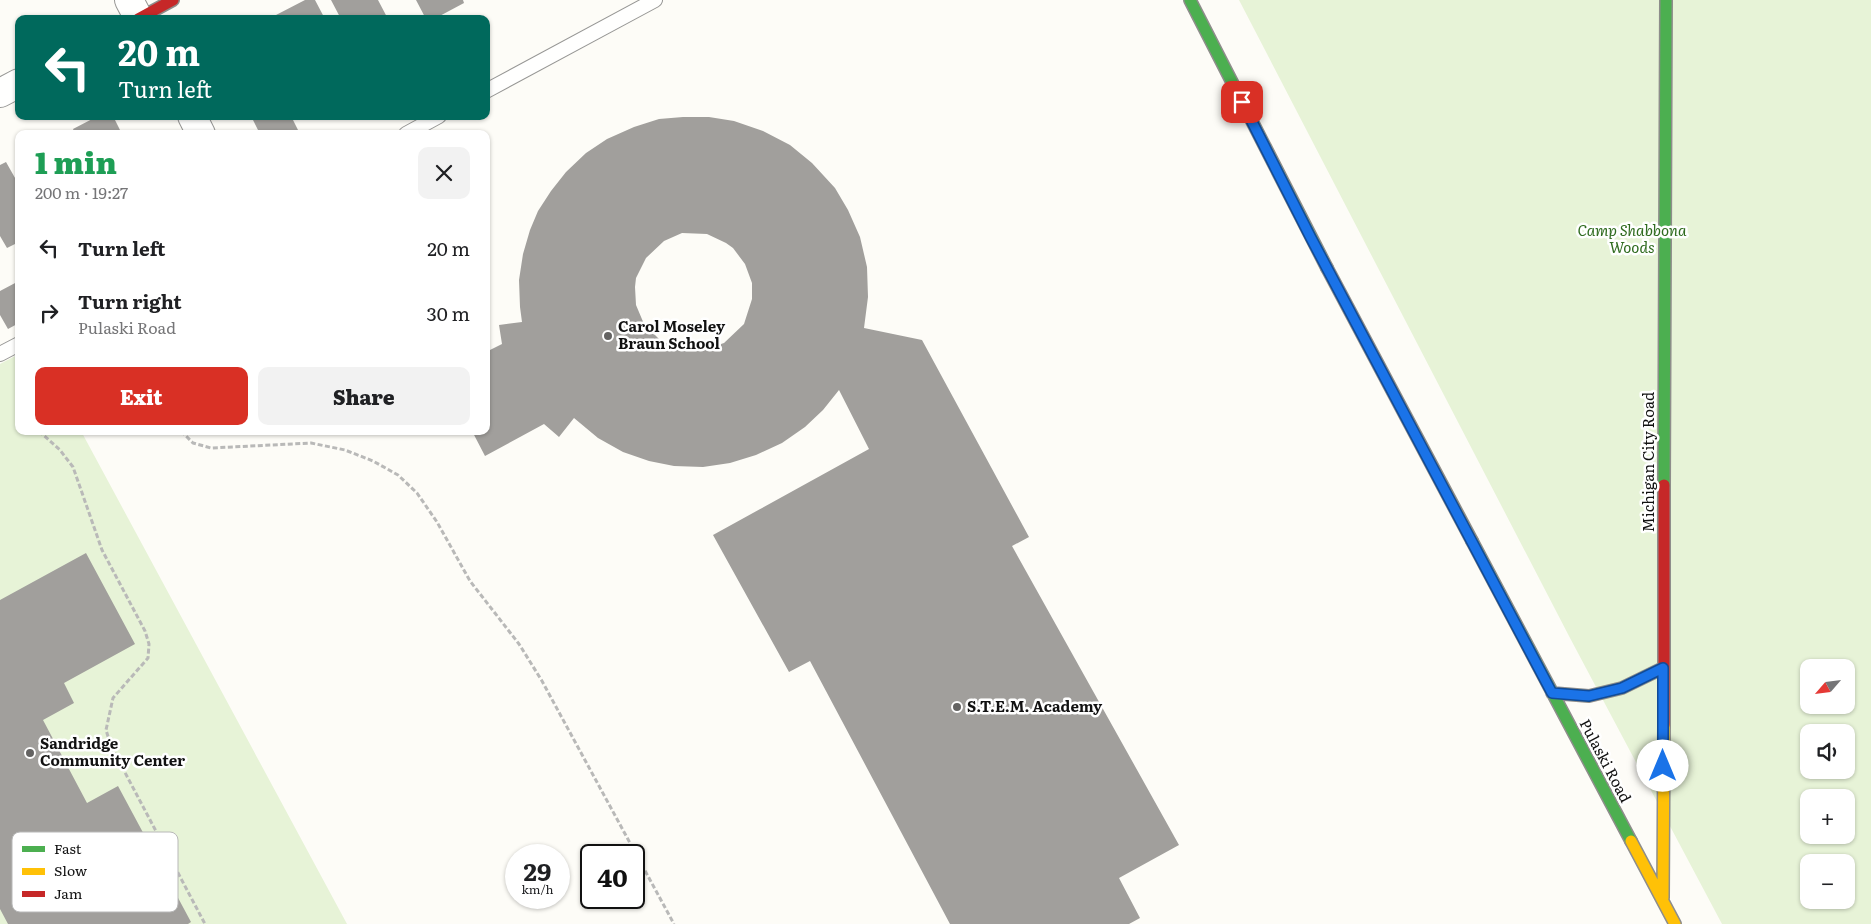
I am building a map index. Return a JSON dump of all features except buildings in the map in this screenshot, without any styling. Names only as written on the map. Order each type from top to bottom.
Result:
[{"type":"street","points":[[129,0],[137,15]]},
{"type":"street","points":[[146,15],[172,0]]},
{"type":"street","name":"Pulaski Road","points":[[1190,0],[1311,238],[1675,924]]},
{"type":"street","name":"Michigan City Road","points":[[1662,924],[1666,0]]},
{"type":"street","points":[[0,93],[15,84]]},
{"type":"street","points":[[1552,693],[1589,696],[1622,688],[1663,668]]},
{"type":"lane","points":[[490,89],[655,0]]},
{"type":"lane","points":[[413,130],[432,120]]},
{"type":"lane","points":[[0,354],[15,346]]},
{"type":"path","points":[[43,435],[60,450],[73,467],[102,550],[146,632],[148,658],[113,698],[106,730],[111,746],[156,832]]},
{"type":"path","points":[[185,435],[193,443],[211,448],[311,443],[346,450],[373,461],[398,475],[417,493],[437,522],[470,580],[519,644],[542,681],[674,924]]},
{"type":"path","points":[[178,873],[205,924]]},
{"type":"green space","name":"Camp Shabbona Woods","points":[[1239,0],[1871,0],[1871,924],[1722,924],[1570,638]]},
{"type":"green space","points":[[15,356],[15,435],[83,435],[347,924],[0,924],[0,364]]},
{"type":"traffic: fast","points":[[1190,0],[1327,268]]},
{"type":"traffic: fast","points":[[1664,485],[1666,0]]},
{"type":"traffic: fast","points":[[1472,541],[1631,841]]},
{"type":"traffic: fast","points":[[1552,693],[1589,696],[1622,688],[1663,668]]},
{"type":"traffic: slow","points":[[1327,268],[1472,541]]},
{"type":"traffic: slow","points":[[1663,898],[1664,725]]},
{"type":"traffic: slow","points":[[1631,841],[1675,924]]},
{"type":"traffic: jam","points":[[145,15],[173,0]]},
{"type":"traffic: jam","points":[[1664,485],[1664,725]]},
{"type":"place","name":"Carol Moseley Braun School","points":[[608,336]]},
{"type":"place","name":"S.T.E.M. Academy","points":[[957,707]]},
{"type":"place","name":"Sandridge Community Center","points":[[30,753]]},
{"type":"route","points":[[1242,102],[1311,238],[1552,693],[1589,696],[1622,688],[1663,668],[1663,766]]}]
